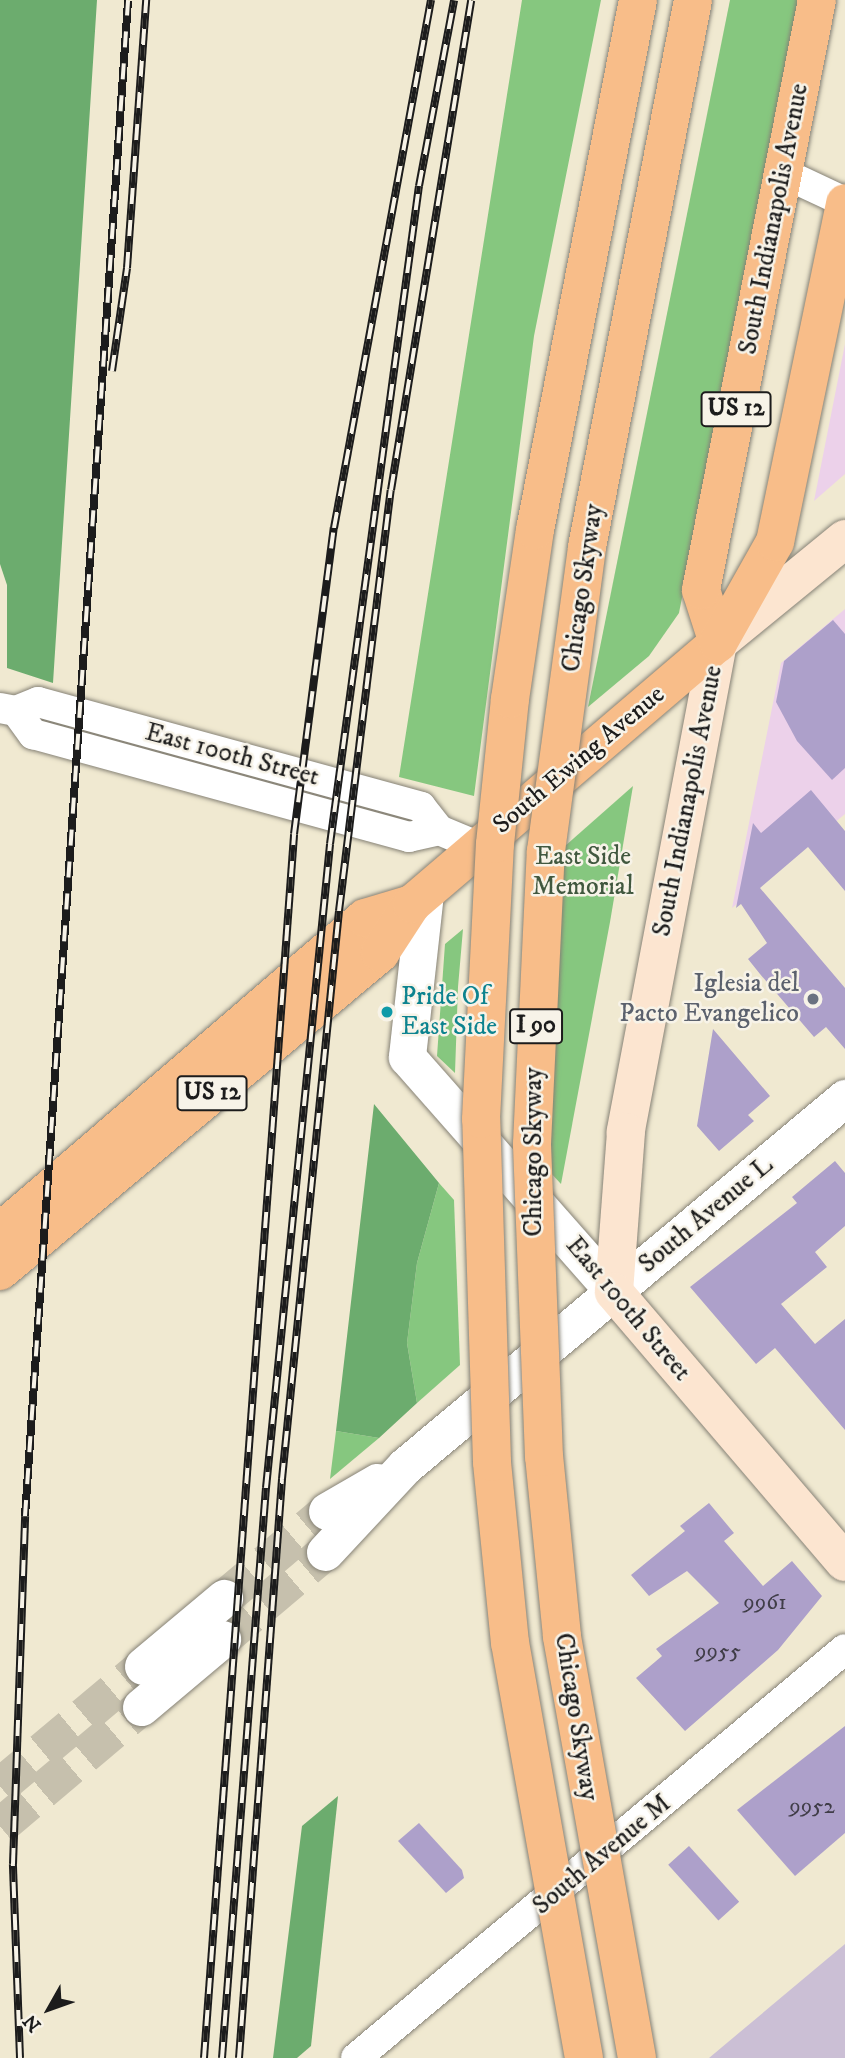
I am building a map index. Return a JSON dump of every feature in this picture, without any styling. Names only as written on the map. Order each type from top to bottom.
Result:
[{"type":"main road","name":"Chicago Skyway","points":[[584,2058],[510,1643],[491,1448],[481,1119],[495,844],[510,699],[535,530],[638,0]]},
{"type":"main road","name":"Chicago Skyway","points":[[637,2058],[562,1636],[544,1443],[532,1144],[546,851],[587,547],[692,0]]},
{"type":"main road","name":"South Indianapolis Avenue","points":[[718,643],[701,590],[817,0]]},
{"type":"main road","name":"South Indianapolis Avenue","points":[[614,1292],[626,1132],[718,643],[775,542],[845,202]]},
{"type":"main road","name":"South Ewing Avenue","points":[[0,1271],[380,953],[418,898],[477,846],[845,539]]},
{"type":"main road","name":"South Ewing Avenue","points":[[0,1232],[365,918],[418,898]]},
{"type":"main road","name":"East 100th Street","points":[[614,1292],[845,1562]]},
{"type":"street","points":[[783,173],[845,202]]},
{"type":"street","name":"East 100th Street","points":[[8,710],[33,734],[409,837],[439,830],[477,846]]},
{"type":"street","name":"East 100th Street","points":[[418,898],[407,1057],[614,1292]]},
{"type":"street","name":"South Avenue L","points":[[325,1552],[405,1466],[845,1098]]},
{"type":"street","name":"South Avenue L","points":[[327,1511],[405,1466]]},
{"type":"street","points":[[143,1666],[224,1598]]},
{"type":"street","points":[[141,1707],[222,1639]]},
{"type":"street","name":"South Avenue M","points":[[356,2058],[845,1649]]},
{"type":"shaded area","points":[[845,344],[845,474],[814,501]]},
{"type":"shaded area","points":[[845,609],[845,814],[732,908],[781,663]]},
{"type":"shaded area","points":[[845,1944],[845,2058],[709,2058]]},
{"type":"green space","points":[[0,0],[97,0],[53,683],[7,668],[7,585],[0,564]]},
{"type":"green space","points":[[522,0],[601,0],[534,336],[474,796],[399,777]]},
{"type":"green space","points":[[730,0],[799,0],[679,613],[649,656],[588,707]]},
{"type":"green space","name":"East Side Memorial","points":[[633,786],[561,1184],[549,1171],[548,861]]},
{"type":"green space","points":[[463,929],[455,1073],[437,1056],[445,944]]},
{"type":"green space","points":[[374,1104],[439,1183],[417,1263],[407,1343],[417,1403],[379,1438],[336,1431]]},
{"type":"green space","points":[[439,1183],[454,1200],[460,1365],[417,1403],[407,1343],[417,1263]]},
{"type":"green space","points":[[336,1431],[379,1438],[330,1479]]},
{"type":"green space","points":[[338,1796],[311,2046],[297,2058],[273,2058],[302,1826]]},
{"type":"building","points":[[833,620],[845,634],[845,768],[832,780],[797,741],[776,702],[784,661]]},
{"type":"building","points":[[811,790],[845,831],[845,891],[808,847],[760,888],[845,988],[845,1049],[826,1027],[814,1037],[748,959],[767,943],[741,904],[736,908],[753,823],[761,833]]},
{"type":"building","points":[[713,1029],[770,1096],[748,1115],[754,1121],[719,1151],[697,1126]]},
{"type":"building","points":[[835,1161],[845,1173],[845,1226],[815,1252],[827,1267],[781,1304],[815,1344],[845,1319],[845,1430],[775,1348],[756,1364],[690,1287],[797,1203],[792,1197]]},
{"type":"building","points":[[709,1503],[734,1533],[724,1541],[763,1586],[792,1561],[822,1596],[778,1650],[685,1731],[636,1678],[662,1656],[656,1649],[719,1603],[687,1571],[649,1596],[631,1575],[685,1531],[680,1526]]},
{"type":"building","points":[[845,1726],[845,1833],[795,1876],[737,1810]]},
{"type":"building","points":[[419,1823],[462,1870],[464,1878],[446,1893],[398,1841]]},
{"type":"building","points":[[689,1846],[739,1902],[718,1920],[668,1865]]},
{"type":"tunnel","points":[[224,1598],[327,1511]]},
{"type":"tunnel","points":[[222,1639],[325,1552]]},
{"type":"tunnel","points":[[0,1786],[143,1666]]},
{"type":"tunnel","points":[[0,1826],[141,1707]]},
{"type":"railway","points":[[20,2058],[13,1864],[25,1516],[128,0]]},
{"type":"railway","points":[[112,371],[127,268],[146,0]]},
{"type":"railway","points":[[204,2058],[294,834],[334,528],[431,0]]},
{"type":"railway","points":[[222,2058],[266,1488],[330,844],[419,186],[454,0]]},
{"type":"railway","points":[[239,2058],[282,1479],[339,911],[391,490],[471,0]]},
{"type":"place","name":"Iglesia del Pacto Evangelico","points":[[813,999]]},
{"type":"place","name":"Pride Of East Side","points":[[387,1012]]}]
